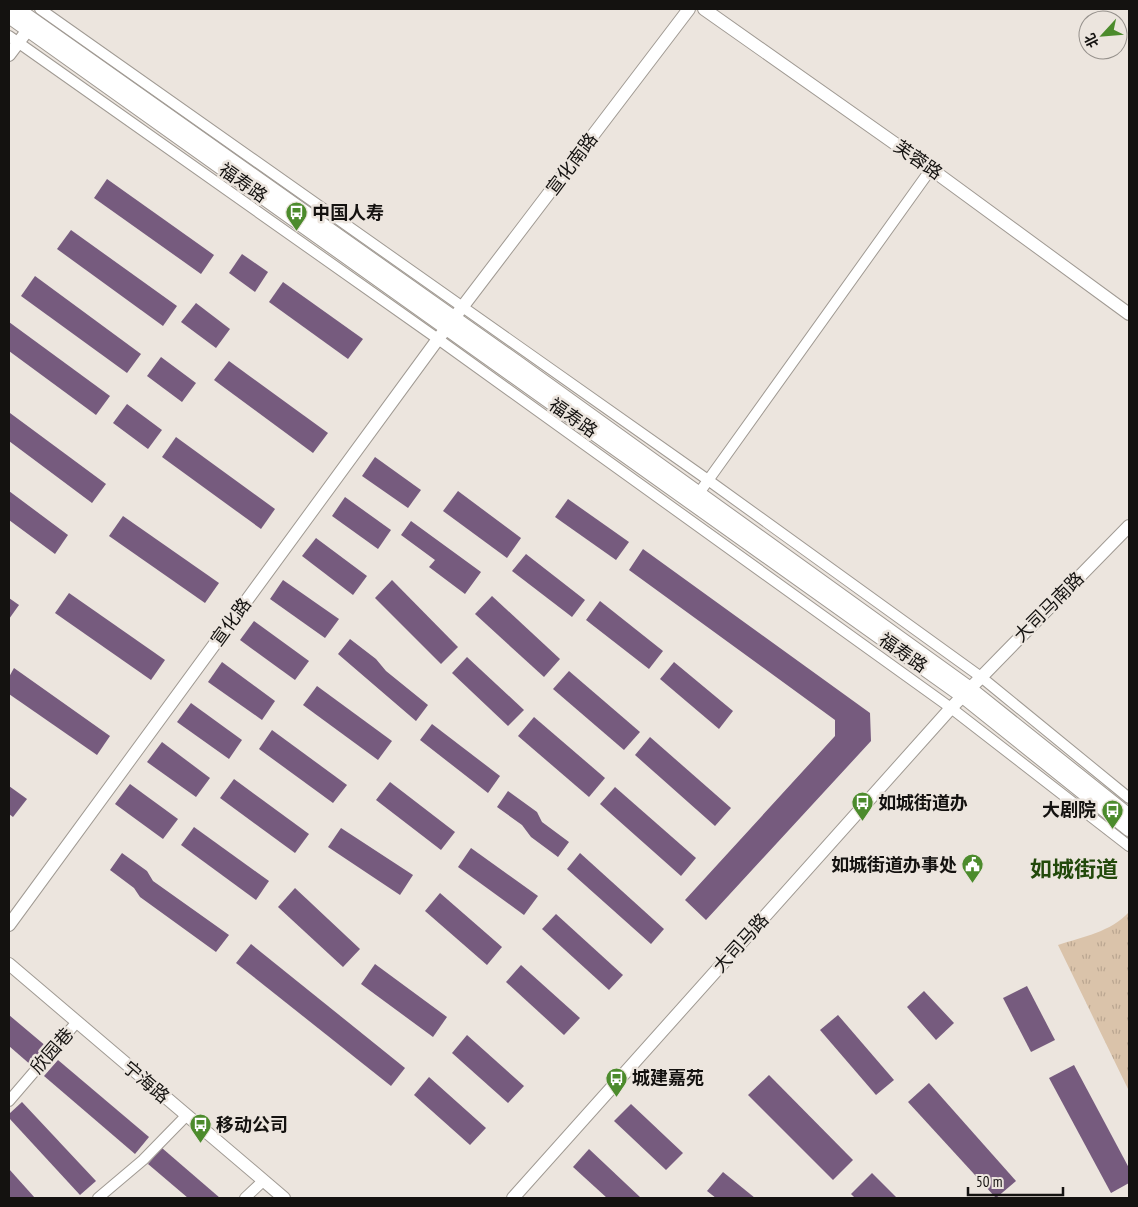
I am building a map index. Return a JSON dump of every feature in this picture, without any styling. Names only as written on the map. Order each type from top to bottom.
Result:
[{"type":"main road","name":"福寿路","points":[[17,9],[39,16],[450,323],[967,692],[1129,829]]},
{"type":"main road","name":"福寿路","points":[[9,16],[39,16]]},
{"type":"main road","name":"福寿路","points":[[450,323],[699,493],[967,692],[1129,816]]},
{"type":"street","name":"宣化南路","points":[[450,323],[689,9]]},
{"type":"street","name":"芙蓉路","points":[[704,9],[931,169],[1129,314]]},
{"type":"street","points":[[9,55],[13,39],[39,16],[463,307],[708,480],[981,677],[1129,798]]},
{"type":"street","points":[[13,39],[438,339],[951,708],[1129,846]]},
{"type":"street","points":[[699,493],[931,169]]},
{"type":"street","name":"宣化路","points":[[9,925],[450,323]]},
{"type":"street","name":"大司马南路","points":[[967,692],[1129,526]]},
{"type":"street","name":"大司马路","points":[[513,1198],[967,692]]},
{"type":"street","name":"宁海路","points":[[9,964],[76,1023],[284,1198]]},
{"type":"street","name":"欣园巷","points":[[9,1101],[76,1023]]},
{"type":"street","points":[[98,1198],[143,1160],[186,1116]]},
{"type":"street","points":[[245,1198],[263,1181]]},
{"type":"green space","points":[[1129,912],[1129,1091],[1058,945],[1105,929],[1122,919]]},
{"type":"building","points":[[107,179],[214,255],[201,274],[94,198]]},
{"type":"building","points":[[71,230],[177,306],[163,326],[57,249]]},
{"type":"building","points":[[242,254],[268,272],[255,292],[229,273]]},
{"type":"building","points":[[35,276],[141,354],[127,373],[21,296]]},
{"type":"building","points":[[283,282],[363,339],[348,359],[269,302]]},
{"type":"building","points":[[196,303],[230,329],[216,348],[181,322]]},
{"type":"building","points":[[9,322],[110,396],[96,415],[9,351]]},
{"type":"building","points":[[161,357],[196,383],[182,402],[147,376]]},
{"type":"building","points":[[229,361],[328,433],[313,453],[214,380]]},
{"type":"building","points":[[127,404],[162,430],[148,449],[113,423]]},
{"type":"building","points":[[10,413],[106,484],[92,503],[9,441]]},
{"type":"building","points":[[176,437],[275,509],[261,529],[162,457]]},
{"type":"building","points":[[375,457],[421,490],[408,508],[362,476]]},
{"type":"building","points":[[9,491],[68,535],[55,554],[9,520]]},
{"type":"building","points":[[458,491],[521,538],[507,558],[443,511]]},
{"type":"building","points":[[345,497],[391,530],[378,549],[332,516]]},
{"type":"building","points":[[568,499],[629,542],[616,560],[555,517]]},
{"type":"building","points":[[123,516],[219,583],[205,603],[109,536]]},
{"type":"building","points":[[411,521],[481,572],[465,594],[429,567],[435,560],[401,535]]},
{"type":"building","points":[[316,538],[367,576],[353,595],[302,556]]},
{"type":"building","points":[[643,549],[870,713],[871,741],[706,920],[685,900],[835,736],[835,720],[629,570]]},
{"type":"building","points":[[526,554],[585,600],[572,617],[512,571]]},
{"type":"building","points":[[283,580],[339,619],[325,638],[270,599]]},
{"type":"building","points":[[392,580],[458,647],[441,664],[375,598]]},
{"type":"building","points":[[69,593],[165,660],[151,680],[55,613]]},
{"type":"building","points":[[492,596],[560,659],[544,677],[475,614]]},
{"type":"building","points":[[9,598],[19,605],[9,619]]},
{"type":"building","points":[[600,601],[663,651],[649,669],[586,620]]},
{"type":"building","points":[[254,621],[309,661],[295,680],[240,640]]},
{"type":"building","points":[[350,639],[376,659],[386,671],[428,705],[416,721],[338,654]]},
{"type":"building","points":[[467,657],[524,710],[508,726],[452,673]]},
{"type":"building","points":[[222,662],[275,701],[262,720],[208,682]]},
{"type":"building","points":[[674,662],[733,711],[719,729],[660,679]]},
{"type":"building","points":[[14,668],[110,736],[97,755],[9,694],[9,677]]},
{"type":"building","points":[[569,671],[640,732],[624,750],[553,689]]},
{"type":"building","points":[[317,686],[392,741],[378,760],[303,705]]},
{"type":"building","points":[[191,703],[242,740],[229,759],[177,722]]},
{"type":"building","points":[[534,717],[605,778],[589,797],[518,736]]},
{"type":"building","points":[[432,724],[500,776],[488,793],[420,740]]},
{"type":"building","points":[[272,730],[347,785],[333,803],[259,749]]},
{"type":"building","points":[[650,737],[731,808],[715,826],[635,755]]},
{"type":"building","points":[[162,742],[210,778],[196,797],[147,762]]},
{"type":"building","points":[[234,779],[309,834],[295,853],[220,798]]},
{"type":"building","points":[[390,782],[455,832],[441,850],[376,800]]},
{"type":"building","points":[[130,784],[178,819],[163,839],[115,804]]},
{"type":"building","points":[[9,786],[27,799],[13,817],[9,814]]},
{"type":"building","points":[[615,787],[696,858],[681,876],[600,804]]},
{"type":"building","points":[[508,791],[537,812],[542,822],[569,842],[558,857],[531,837],[522,825],[497,807]]},
{"type":"building","points":[[194,827],[269,881],[256,900],[181,845]]},
{"type":"building","points":[[341,828],[413,875],[400,895],[328,847]]},
{"type":"building","points":[[471,848],[538,896],[524,915],[458,867]]},
{"type":"building","points":[[122,853],[147,871],[153,881],[229,935],[216,952],[140,897],[134,888],[110,870]]},
{"type":"building","points":[[580,853],[664,929],[651,944],[567,869]]},
{"type":"building","points":[[295,888],[360,949],[343,967],[278,907]]},
{"type":"building","points":[[440,893],[502,947],[487,965],[425,911]]},
{"type":"building","points":[[556,914],[623,975],[609,990],[542,929]]},
{"type":"building","points":[[251,944],[405,1068],[391,1086],[236,963]]},
{"type":"building","points":[[375,964],[447,1017],[433,1037],[361,984]]},
{"type":"building","points":[[521,965],[580,1018],[564,1035],[506,982]]},
{"type":"building","points":[[1027,986],[1055,1040],[1031,1052],[1003,998]]},
{"type":"building","points":[[924,991],[954,1023],[936,1040],[907,1007]]},
{"type":"building","points":[[9,1015],[47,1047],[32,1066],[9,1046]]},
{"type":"building","points":[[838,1015],[894,1080],[876,1095],[820,1030]]},
{"type":"building","points":[[467,1035],[524,1086],[508,1103],[452,1053]]},
{"type":"building","points":[[58,1060],[149,1137],[135,1154],[44,1076]]},
{"type":"building","points":[[1074,1065],[1129,1168],[1129,1183],[1111,1193],[1049,1078]]},
{"type":"building","points":[[769,1075],[853,1160],[833,1180],[748,1095]]},
{"type":"building","points":[[429,1077],[486,1128],[470,1145],[414,1095]]},
{"type":"building","points":[[929,1083],[1016,1181],[996,1198],[908,1102]]},
{"type":"building","points":[[22,1102],[96,1181],[80,1195],[9,1118],[9,1114]]},
{"type":"building","points":[[631,1104],[683,1153],[666,1170],[614,1121]]},
{"type":"building","points":[[162,1148],[220,1198],[188,1198],[148,1164]]},
{"type":"building","points":[[589,1149],[641,1198],[607,1198],[573,1167]]},
{"type":"building","points":[[9,1169],[35,1198],[9,1198]]},
{"type":"building","points":[[723,1172],[755,1198],[716,1198],[707,1191]]},
{"type":"building","points":[[872,1173],[897,1198],[855,1198],[851,1194]]},
{"type":"place","name":"中国人寿","points":[[296,232]]},
{"type":"place","name":"如城街道办","points":[[862,822]]},
{"type":"place","name":"大剧院","points":[[1112,829]]},
{"type":"place","name":"如城街道办事处","points":[[973,884]]},
{"type":"place","name":"城建嘉苑","points":[[616,1097]]},
{"type":"place","name":"移动公司","points":[[200,1144]]},
{"type":"district","name":"如城街道","points":[[1074,869]]}]
